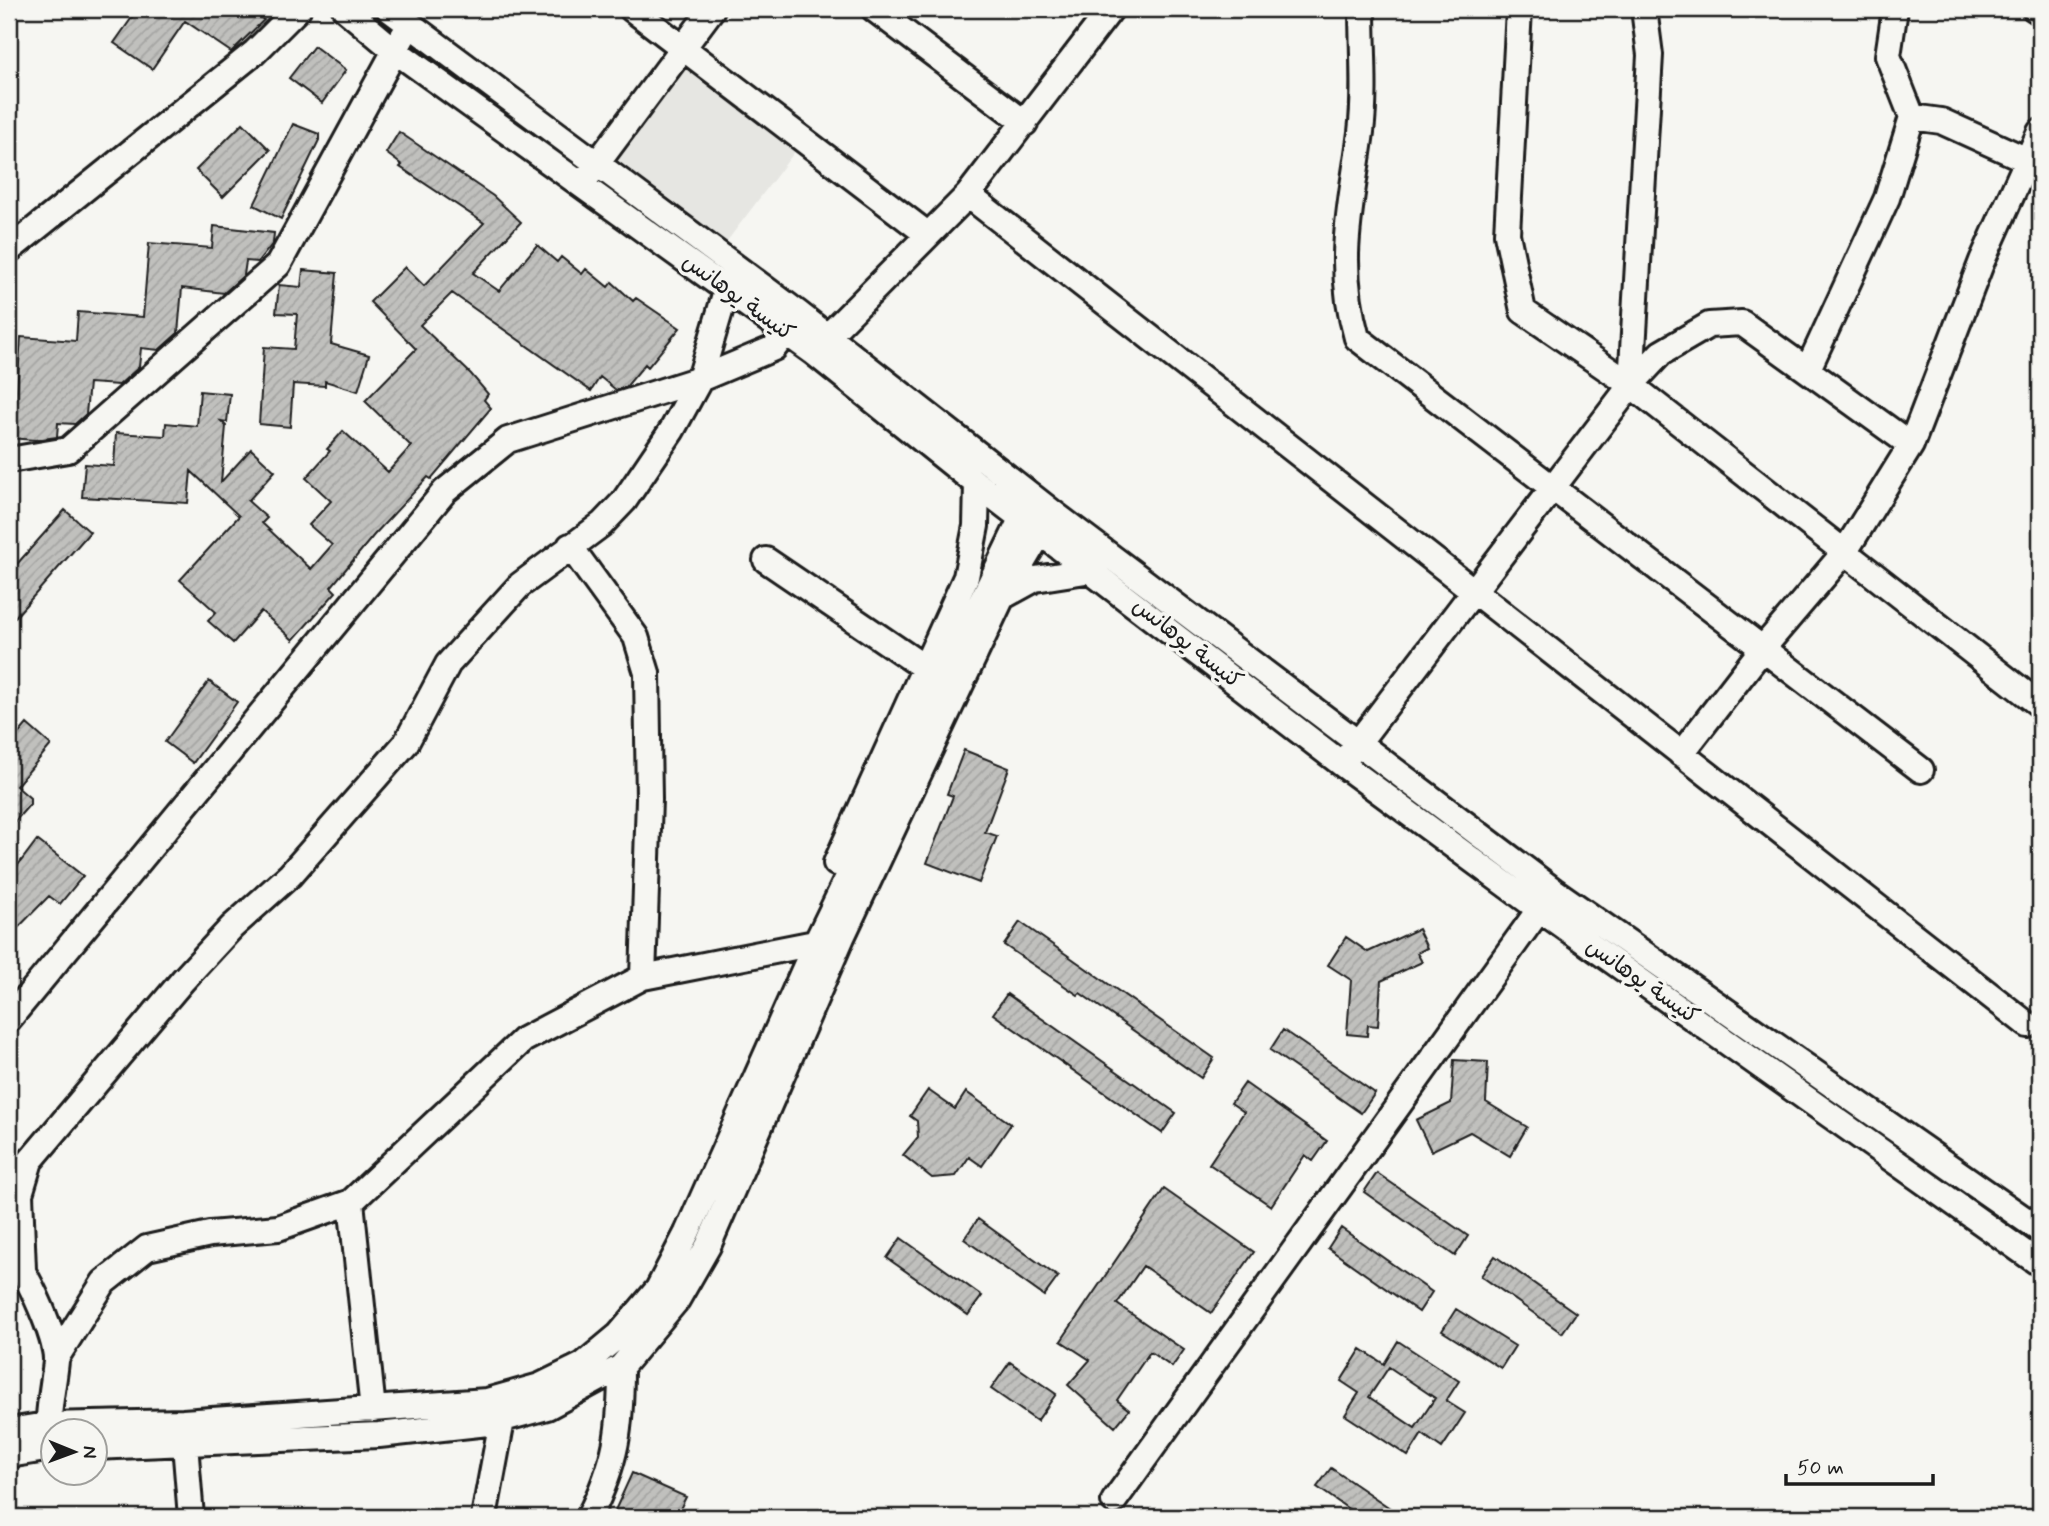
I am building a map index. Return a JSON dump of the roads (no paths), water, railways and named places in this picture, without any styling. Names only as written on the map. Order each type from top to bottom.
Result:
[{"type":"street","points":[[9,250],[255,52],[298,9]]},
{"type":"street","name":"كنيسة يوهانس","points":[[345,9],[394,50],[726,291],[793,324]]},
{"type":"street","points":[[389,9],[741,271],[793,324],[1037,514],[1357,744],[1546,900],[2040,1230]]},
{"type":"street","points":[[632,9],[927,234]]},
{"type":"street","points":[[581,185],[712,9]]},
{"type":"street","points":[[874,9],[1025,123]]},
{"type":"street","points":[[820,344],[968,195],[1109,9]]},
{"type":"street","points":[[1362,9],[1362,129],[1348,209],[1344,253],[1346,300],[1357,338],[1553,485],[1921,770]]},
{"type":"street","points":[[1519,9],[1507,234],[1523,312],[1631,385],[2040,705]]},
{"type":"street","points":[[1631,385],[1650,55],[1644,9]]},
{"type":"street","points":[[1808,369],[1887,198],[1912,117],[1888,56],[1895,9]]},
{"type":"street","points":[[2035,9],[2040,12]]},
{"type":"street","points":[[9,460],[68,450],[278,265],[410,25]]},
{"type":"street","points":[[484,115],[500,91]]},
{"type":"street","points":[[1912,117],[1941,121],[2026,160]]},
{"type":"street","points":[[1681,754],[1763,648],[1844,553],[1911,445],[1982,261],[2040,132]]},
{"type":"street","points":[[968,195],[2028,1025]]},
{"type":"street","points":[[52,1418],[56,1358],[16,1261],[20,1194],[30,1161],[183,981],[232,927],[290,875],[406,743],[448,664],[520,585],[602,524],[624,501],[672,430],[700,379],[726,291],[741,271]]},
{"type":"street","points":[[1342,764],[1631,385],[1661,353],[1709,325],[1742,323],[1911,445]]},
{"type":"street","points":[[10,1016],[445,491],[508,440],[700,379],[774,348],[793,324]]},
{"type":"street","name":"كنيسة يوهانس","points":[[820,344],[977,484],[1037,514],[1092,570],[1342,764],[1546,900],[2040,1264]]},
{"type":"street","points":[[108,1433],[183,1422],[487,1401],[540,1386],[583,1365],[619,1335],[658,1289],[687,1233],[807,944],[966,577],[976,526],[977,484]]},
{"type":"street","points":[[108,1447],[379,1435],[502,1420],[547,1407],[621,1367],[677,1300],[708,1245],[842,937],[1002,597],[1037,514]]},
{"type":"street","points":[[807,944],[1037,514]]},
{"type":"street","points":[[570,546],[636,637],[647,673],[649,799],[643,977]]},
{"type":"street","points":[[766,559],[925,668]]},
{"type":"street","points":[[1002,597],[1035,579],[1092,570]]},
{"type":"street","points":[[1114,1501],[1546,900]]},
{"type":"street","points":[[56,1358],[104,1282],[147,1248],[210,1234],[278,1228],[351,1202],[523,1040],[643,977],[842,937]]},
{"type":"street","points":[[351,1202],[373,1410]]},
{"type":"street","points":[[589,1517],[608,1479],[621,1426],[621,1367]]},
{"type":"street","points":[[484,1517],[502,1420]]},
{"type":"street","points":[[9,1431],[38,1438]]},
{"type":"street","points":[[185,1444],[191,1517]]},
{"type":"street","points":[[9,1455],[38,1445]]}]
